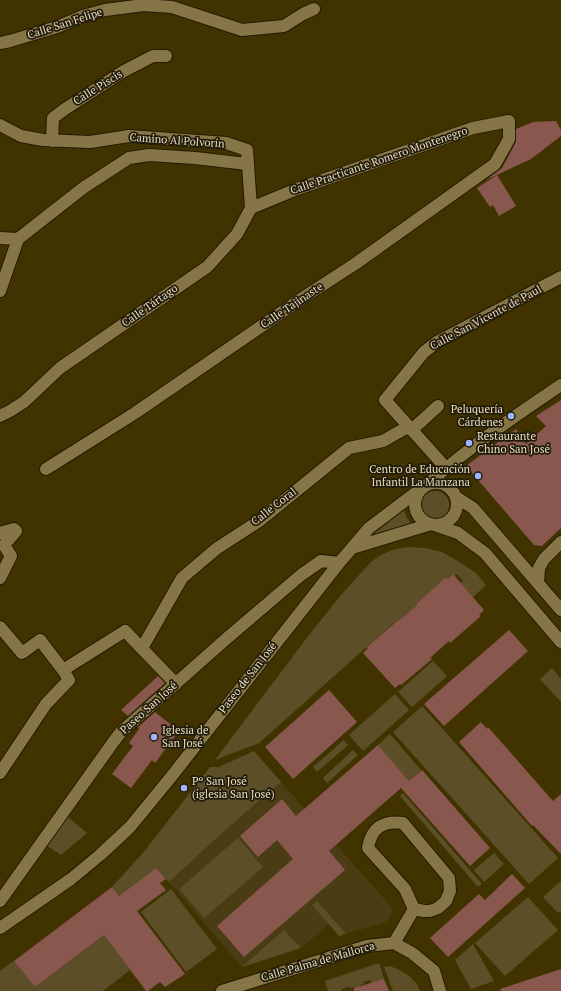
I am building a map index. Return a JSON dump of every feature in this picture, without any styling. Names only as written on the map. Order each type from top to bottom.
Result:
[{"type":"street","name":"Calle San Felipe","points":[[0,43],[57,27],[83,16],[105,10],[144,5],[172,7],[242,30],[284,26],[314,9]]},
{"type":"street","name":"Calle Piscis","points":[[52,141],[53,118],[65,109],[124,71],[154,56],[166,56]]},
{"type":"street","name":"Calle Practicante Romero Montenegro","points":[[251,208],[297,189],[473,128],[509,121]]},
{"type":"street","name":"Calle Tajinaste","points":[[46,469],[147,405],[301,299],[355,264],[495,164],[509,139],[509,121]]},
{"type":"street","name":"Camino Al Polvorín","points":[[0,125],[21,136],[52,141],[90,142],[129,136],[226,143],[247,150],[247,164]]},
{"type":"street","points":[[0,291],[18,239],[83,188],[129,158],[149,155],[195,158],[247,164],[251,208]]},
{"type":"street","name":"Calle Tártago","points":[[0,416],[24,402],[60,368],[208,267],[237,234],[251,208]]},
{"type":"street","points":[[0,238],[18,239]]},
{"type":"street","name":"Calle San Vicente de Paul","points":[[410,428],[385,400],[424,352],[561,277]]},
{"type":"street","name":"Paseo de San José","points":[[0,928],[71,879],[130,827],[171,777],[338,563],[369,528],[518,414],[561,385]]},
{"type":"street","name":"Calle Coral","points":[[142,648],[182,578],[216,549],[259,521],[349,448],[383,441],[404,429],[415,427],[438,406]]},
{"type":"street","points":[[410,428],[446,468]]},
{"type":"street","points":[[352,548],[433,524],[442,524],[448,521],[453,516],[457,504],[456,497],[448,486],[441,483],[434,483],[425,486],[418,493],[415,499],[415,506],[420,518],[425,522],[433,524],[458,533],[485,553],[561,642]]},
{"type":"street","points":[[456,497],[472,508],[561,610]]},
{"type":"street","points":[[0,532],[14,529],[16,531],[4,545],[11,556],[0,578]]},
{"type":"street","points":[[538,583],[539,568],[544,558],[561,542]]},
{"type":"street","name":"Paseo San José","points":[[0,901],[121,732],[301,576],[321,561],[338,563]]},
{"type":"street","points":[[0,627],[22,653],[40,640],[69,680],[46,704],[0,773]]},
{"type":"street","points":[[63,670],[125,631],[176,684]]},
{"type":"street","points":[[386,823],[403,823],[449,878],[450,891],[446,901],[438,908],[430,911],[424,911],[414,908],[405,889],[368,848],[373,832],[386,823]]},
{"type":"street","points":[[414,908],[394,943],[412,952],[434,971],[440,991]]},
{"type":"street","name":"Calle Palma de Mallorca","points":[[222,991],[367,946],[394,943]]},
{"type":"shaded area","points":[[435,491],[445,495],[449,505],[445,515],[435,519],[425,515],[421,505],[425,495]]},
{"type":"shaded area","points":[[404,510],[407,518],[413,526],[390,530],[371,536]]},
{"type":"shaded area","points":[[408,547],[425,548],[442,552],[476,573],[486,585],[473,597],[460,583],[463,581],[457,574],[454,576],[453,574],[448,579],[446,577],[399,621],[397,620],[259,743],[215,760],[341,595],[371,562],[379,556],[392,550]]},
{"type":"shaded area","points":[[433,661],[447,676],[412,707],[398,692]]},
{"type":"shaded area","points":[[552,668],[561,679],[561,702],[540,679]]},
{"type":"shaded area","points":[[395,694],[409,710],[363,751],[349,735]]},
{"type":"shaded area","points":[[422,706],[558,858],[529,884],[393,732]]},
{"type":"shaded area","points":[[390,734],[421,770],[409,781],[378,745]]},
{"type":"shaded area","points":[[344,740],[348,745],[317,772],[313,767]]},
{"type":"shaded area","points":[[353,750],[358,755],[327,783],[323,778]]},
{"type":"shaded area","points":[[254,751],[281,782],[223,832],[169,882],[156,868],[119,896],[112,887],[143,853],[210,767],[219,767]]},
{"type":"shaded area","points":[[281,782],[393,909],[390,917],[385,922],[339,936],[329,924],[301,948],[242,967],[169,882],[223,832]]},
{"type":"shaded area","points":[[403,793],[482,884],[478,887],[400,796]]},
{"type":"shaded area","points":[[67,816],[87,833],[61,855],[46,845]]},
{"type":"shaded area","points":[[238,838],[263,867],[204,918],[179,889]]},
{"type":"shaded area","points":[[494,853],[504,864],[484,882],[474,870]]},
{"type":"shaded area","points":[[561,881],[561,911],[558,913],[543,897]]},
{"type":"shaded area","points":[[171,889],[217,949],[186,972],[141,912]]},
{"type":"shaded area","points":[[528,897],[558,930],[505,976],[475,943]]},
{"type":"shaded area","points":[[317,901],[346,934],[339,936],[312,905]]},
{"type":"shaded area","points":[[284,930],[301,948],[242,967]]},
{"type":"shaded area","points":[[104,935],[130,970],[103,991],[0,991],[0,971],[14,961],[35,987]]},
{"type":"shaded area","points":[[473,944],[494,981],[471,989],[455,960]]},
{"type":"shaded area","points":[[379,963],[384,979],[372,983],[370,980],[363,982],[364,984],[360,985],[361,988],[355,990],[354,987],[350,988],[350,986],[342,989],[342,991],[328,991],[325,981]]},
{"type":"shaded area","points":[[390,966],[400,970],[412,979],[420,991],[393,991],[384,967]]},
{"type":"building","points":[[556,121],[561,130],[561,136],[531,159],[486,180],[502,168],[516,142],[516,129],[533,122]]},
{"type":"building","points":[[497,175],[516,206],[499,216],[493,205],[490,207],[477,188]]},
{"type":"building","points":[[561,400],[561,528],[542,546],[534,545],[466,466],[516,429],[526,444],[546,426],[536,416]]},
{"type":"building","points":[[453,574],[484,610],[479,615],[481,616],[450,643],[449,641],[419,670],[395,688],[363,653],[368,648],[367,647],[398,620],[399,621],[446,577],[448,579]]},
{"type":"building","points":[[509,630],[528,651],[444,726],[424,704]]},
{"type":"building","points":[[158,676],[165,683],[128,716],[121,710]]},
{"type":"building","points":[[329,690],[357,722],[293,779],[265,747]]},
{"type":"building","name":"Iglesia de San José","points":[[155,712],[179,731],[155,763],[152,760],[131,788],[112,774],[133,746],[129,743],[139,729],[138,727]]},
{"type":"building","points":[[481,722],[487,729],[488,727],[553,801],[561,794],[561,854],[533,825],[532,826],[459,742]]},
{"type":"building","points":[[378,745],[409,781],[422,770],[490,848],[470,866],[401,788],[329,851],[345,870],[244,957],[217,926],[293,859],[277,840],[258,857],[240,836],[282,799],[296,816]]},
{"type":"building","points":[[156,868],[166,879],[160,883],[166,890],[137,911],[185,974],[165,987],[160,982],[146,991],[104,935],[35,987],[14,961],[112,887],[119,896]]},
{"type":"building","points":[[512,874],[525,888],[448,957],[430,938],[479,894],[485,900]]},
{"type":"building","points":[[561,969],[561,991],[501,991],[500,989]]},
{"type":"building","points":[[384,979],[389,991],[354,991],[354,988]]},
{"type":"place","name":"Peluquería Cárdenes","points":[[511,416]]},
{"type":"place","name":"Restaurante Chino San José","points":[[469,443]]},
{"type":"place","name":"Centro de Educación Infantil La Manzana","points":[[478,476]]},
{"type":"place","name":"Iglesia de San José","points":[[154,737]]},
{"type":"place","name":"Pº San José (iglesia San José)","points":[[184,788]]}]
